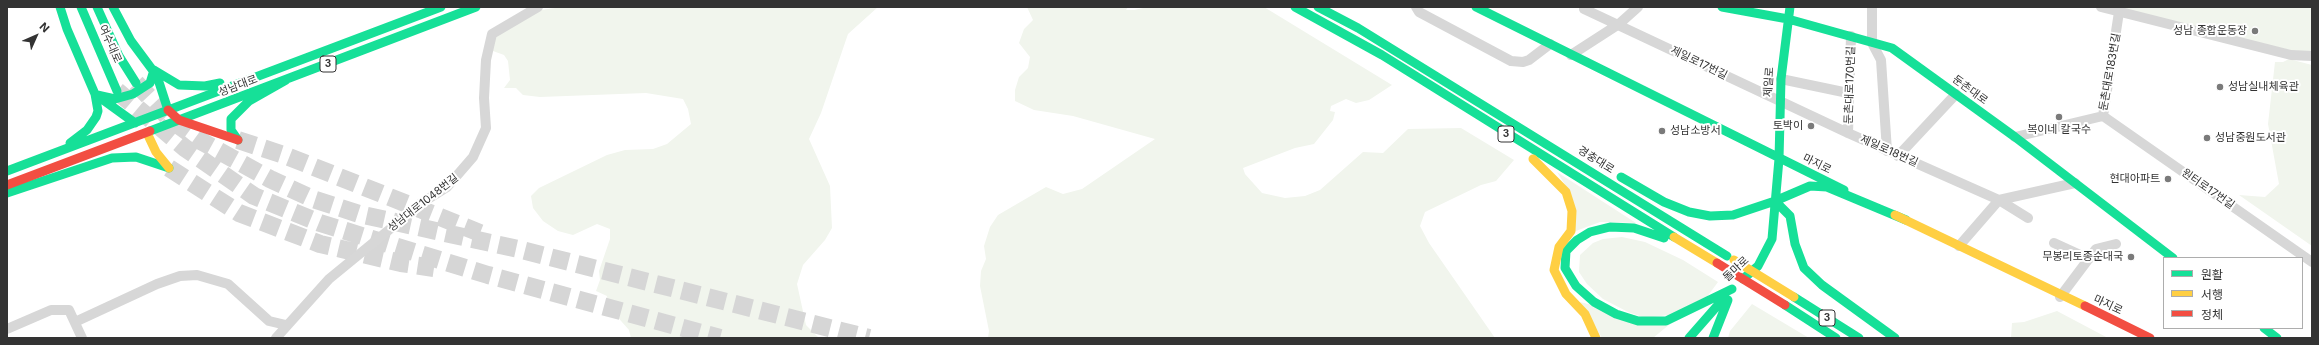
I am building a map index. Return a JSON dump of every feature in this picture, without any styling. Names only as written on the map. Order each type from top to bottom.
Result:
[{"type":"main road","points":[[38,160],[72,142],[91,125],[98,111],[95,94],[67,29],[60,7]]},
{"type":"main road","name":"여수대로","points":[[81,7],[118,91]]},
{"type":"main road","name":"여수대로","points":[[96,7],[119,56],[136,83]]},
{"type":"main road","points":[[113,7],[131,41],[154,70],[160,83],[168,110],[179,120],[238,140],[229,124],[236,112],[249,101],[286,80]]},
{"type":"main road","name":"성남대로","points":[[7,171],[441,7]]},
{"type":"main road","name":"성남대로","points":[[7,185],[476,7]]},
{"type":"main road","name":"3","points":[[1295,7],[1382,55],[1836,338]]},
{"type":"main road","name":"경충대로","points":[[1318,7],[1358,28],[1489,107],[1859,338]]},
{"type":"main road","name":"마지로","points":[[1476,7],[1778,159],[1906,220],[2060,297],[2150,338]]},
{"type":"main road","name":"둔촌대로","points":[[1722,7],[1788,19],[1892,48],[2015,137],[2172,257]]},
{"type":"main road","name":"제일로","points":[[1778,159],[1781,79],[1790,7]]},
{"type":"main road","points":[[95,94],[106,99],[115,99],[133,94],[150,82],[154,70]]},
{"type":"main road","points":[[154,70],[172,83],[199,86],[274,70]]},
{"type":"main road","points":[[7,193],[112,158],[136,157],[169,168],[156,152],[147,133],[136,123],[95,94]]},
{"type":"main road","points":[[1489,107],[1529,125],[1590,160]]},
{"type":"main road","points":[[1497,128],[1550,174],[1566,192],[1572,212],[1571,231],[1559,247],[1554,270],[1566,294],[1585,314],[1596,338]]},
{"type":"main road","name":"돌마로","points":[[1689,338],[1732,289],[1758,266],[1772,239],[1778,159]]},
{"type":"main road","points":[[1610,171],[1664,202],[1689,212],[1710,216],[1733,215],[1775,201],[1810,186],[1827,187],[1906,220]]},
{"type":"main road","points":[[1775,201],[1790,216],[1795,244],[1804,268],[1822,285],[1895,338]]},
{"type":"main road","points":[[1716,263],[1661,237],[1634,228],[1610,227],[1590,232],[1577,240],[1566,251],[1565,268],[1576,286],[1594,302],[1616,314],[1638,321],[1666,321],[1684,314],[1732,289]]},
{"type":"main road","points":[[1713,338],[1732,289]]},
{"type":"main road","points":[[1785,305],[1827,338]]},
{"type":"main road","points":[[2265,329],[2277,338]]},
{"type":"street","name":"성남대로1048번길","points":[[276,338],[329,278],[423,202],[447,187],[473,158],[486,128],[484,98],[485,72],[492,34],[538,7]]},
{"type":"street","points":[[1416,7],[1419,12],[1511,61],[1523,62],[1529,60],[1550,44]]},
{"type":"street","points":[[1571,55],[1619,24],[1638,7]]},
{"type":"street","points":[[1872,7],[1872,43],[1881,60],[1887,151]]},
{"type":"street","points":[[2101,7],[2291,55],[2312,56]]},
{"type":"street","name":"제일로17번길","points":[[1584,9],[1619,24],[1780,101]]},
{"type":"street","name":"둔촌대로183번길","points":[[2015,137],[2103,116],[2119,12]]},
{"type":"street","name":"둔촌대로170번길","points":[[1848,133],[1848,93],[1851,36]]},
{"type":"street","points":[[1781,79],[1848,93]]},
{"type":"street","points":[[1898,156],[1956,94]]},
{"type":"street","name":"제일로18번길","points":[[1780,101],[1898,156],[1999,200],[2028,218]]},
{"type":"street","name":"원터로17번길","points":[[2103,116],[2312,262]]},
{"type":"street","points":[[1959,246],[1999,200],[2075,183]]},
{"type":"street","points":[[2054,243],[2089,259]]},
{"type":"street","points":[[2060,297],[2096,249],[2116,244]]},
{"type":"street","points":[[75,322],[157,284],[180,276],[197,275],[228,284],[269,320],[286,325]]},
{"type":"street","points":[[7,329],[51,310],[69,310],[82,338]]},
{"type":"shaded area","points":[[562,7],[878,7],[848,34],[821,113],[809,139],[830,186],[832,228],[825,240],[803,265],[797,284],[806,325],[819,338],[631,338],[629,330],[606,304],[607,296],[596,291],[600,280],[599,271],[610,239],[610,229],[597,224],[573,235],[558,231],[543,221],[533,208],[531,196],[539,188],[607,155],[625,150],[653,149],[667,144],[691,124],[688,109],[683,99],[646,93],[540,97],[523,95],[516,88],[504,88],[510,80],[508,61],[504,55],[493,51],[494,39],[501,32],[541,10]]},
{"type":"shaded area","points":[[1027,7],[1128,7],[1126,10],[1134,10],[1148,7],[1264,7],[1392,85],[1369,100],[1356,103],[1346,99],[1331,106],[1330,111],[1335,112],[1333,120],[1314,144],[1295,148],[1243,168],[1245,174],[1262,193],[1285,198],[1305,196],[1320,190],[1363,152],[1383,153],[1408,129],[1461,128],[1514,160],[1496,181],[1481,185],[1425,212],[1420,226],[1429,243],[1495,338],[988,338],[989,331],[980,286],[981,271],[986,259],[984,246],[990,227],[998,215],[1046,187],[1063,194],[1082,189],[1155,139],[1073,116],[1034,110],[1015,101],[1015,90],[1019,77],[1028,68],[1030,57],[1019,43],[1024,29],[1033,20]]},
{"type":"shaded area","name":"성남 종합운동장","points":[[2103,7],[2312,7],[2312,55]]},
{"type":"shaded area","points":[[2289,59],[2312,65],[2312,246],[2239,195],[2265,197],[2279,184],[2268,124],[2275,62],[2283,62]]},
{"type":"shaded area","points":[[1557,172],[1636,223],[1600,222],[1573,232],[1571,194]]},
{"type":"shaded area","points":[[1622,237],[1645,242],[1683,260],[1718,282],[1704,301],[1685,313],[1645,318],[1628,312],[1603,299],[1587,284],[1579,272],[1580,255],[1593,243],[1603,239]]},
{"type":"shaded area","points":[[1580,302],[1670,324],[1653,338],[1602,338]]},
{"type":"shaded area","points":[[1752,304],[1809,338],[1728,338],[1730,331]]},
{"type":"shaded area","points":[[2057,311],[2108,338],[2011,338],[2012,323],[2024,322]]},
{"type":"tunnel","points":[[136,83],[170,119],[199,140],[270,179],[313,199],[359,214],[518,249],[869,338]]},
{"type":"tunnel","points":[[117,91],[185,148],[254,196],[320,223],[488,275],[720,338]]},
{"type":"tunnel","points":[[238,140],[284,155],[480,233]]},
{"type":"tunnel","points":[[169,168],[239,213],[320,244],[401,263],[434,268]]},
{"type":"traffic: fast","points":[[60,7],[67,29],[95,94],[135,123]]},
{"type":"traffic: fast","points":[[81,7],[117,91]]},
{"type":"traffic: fast","points":[[97,7],[119,56],[136,83]]},
{"type":"traffic: fast","points":[[113,7],[131,41],[157,76],[168,110]]},
{"type":"traffic: fast","points":[[7,171],[441,7]]},
{"type":"traffic: fast","points":[[150,131],[476,7]]},
{"type":"traffic: fast","points":[[1295,7],[1382,55],[1674,237]]},
{"type":"traffic: fast","points":[[1318,7],[1358,28],[1727,256]]},
{"type":"traffic: fast","points":[[1476,7],[1844,190]]},
{"type":"traffic: fast","points":[[1722,7],[1788,19],[1892,48],[2015,137],[2172,257]]},
{"type":"traffic: fast","points":[[1779,159],[1781,79],[1790,7]]},
{"type":"traffic: fast","points":[[97,95],[115,99],[133,94],[150,83],[154,70]]},
{"type":"traffic: fast","points":[[154,70],[179,85],[205,86],[220,83]]},
{"type":"traffic: fast","points":[[238,140],[231,130],[231,119],[249,101],[286,80]]},
{"type":"traffic: fast","points":[[70,143],[87,130],[96,117],[98,111],[95,94]]},
{"type":"traffic: fast","points":[[7,193],[112,158],[136,157],[169,168]]},
{"type":"traffic: fast","points":[[1743,279],[1758,266],[1772,239],[1779,159]]},
{"type":"traffic: fast","points":[[1621,177],[1664,202],[1689,212],[1710,216],[1733,215],[1775,201],[1810,186],[1827,187],[1906,220]]},
{"type":"traffic: fast","points":[[1775,201],[1790,216],[1795,244],[1804,268],[1822,285],[1895,338]]},
{"type":"traffic: fast","points":[[1664,238],[1634,228],[1610,227],[1590,232],[1577,240],[1566,251],[1565,268],[1576,286],[1594,302],[1616,314],[1638,321],[1666,321],[1732,289]]},
{"type":"traffic: fast","points":[[1689,338],[1725,297]]},
{"type":"traffic: fast","points":[[1794,297],[1859,338]]},
{"type":"traffic: fast","points":[[1713,338],[1728,300]]},
{"type":"traffic: fast","points":[[1785,305],[1836,338]]},
{"type":"traffic: fast","points":[[2265,329],[2277,338]]},
{"type":"traffic: slow","points":[[147,133],[156,152],[169,168]]},
{"type":"traffic: slow","points":[[1533,159],[1566,192],[1572,211],[1571,231],[1559,247],[1554,270],[1566,294],[1585,314],[1596,338]]},
{"type":"traffic: slow","points":[[1895,215],[2085,306]]},
{"type":"traffic: slow","points":[[1674,237],[1717,263]]},
{"type":"traffic: slow","points":[[1734,260],[1794,297]]},
{"type":"traffic: jam","points":[[168,110],[179,120],[238,140]]},
{"type":"traffic: jam","points":[[7,185],[150,131]]},
{"type":"traffic: jam","points":[[1717,263],[1785,305]]},
{"type":"traffic: jam","points":[[2085,306],[2150,338]]},
{"type":"place","name":"성남 종합운동장","points":[[2255,31]]},
{"type":"place","name":"성남실내체육관","points":[[2220,87]]},
{"type":"place","name":"복이네 칼국수","points":[[2059,117]]},
{"type":"place","name":"토박이","points":[[1811,126]]},
{"type":"place","name":"성남소방서","points":[[1662,131]]},
{"type":"place","name":"성남중원도서관","points":[[2207,138]]},
{"type":"place","name":"현대아파트","points":[[2168,179]]},
{"type":"place","name":"무봉리토종순대국","points":[[2131,257]]}]
